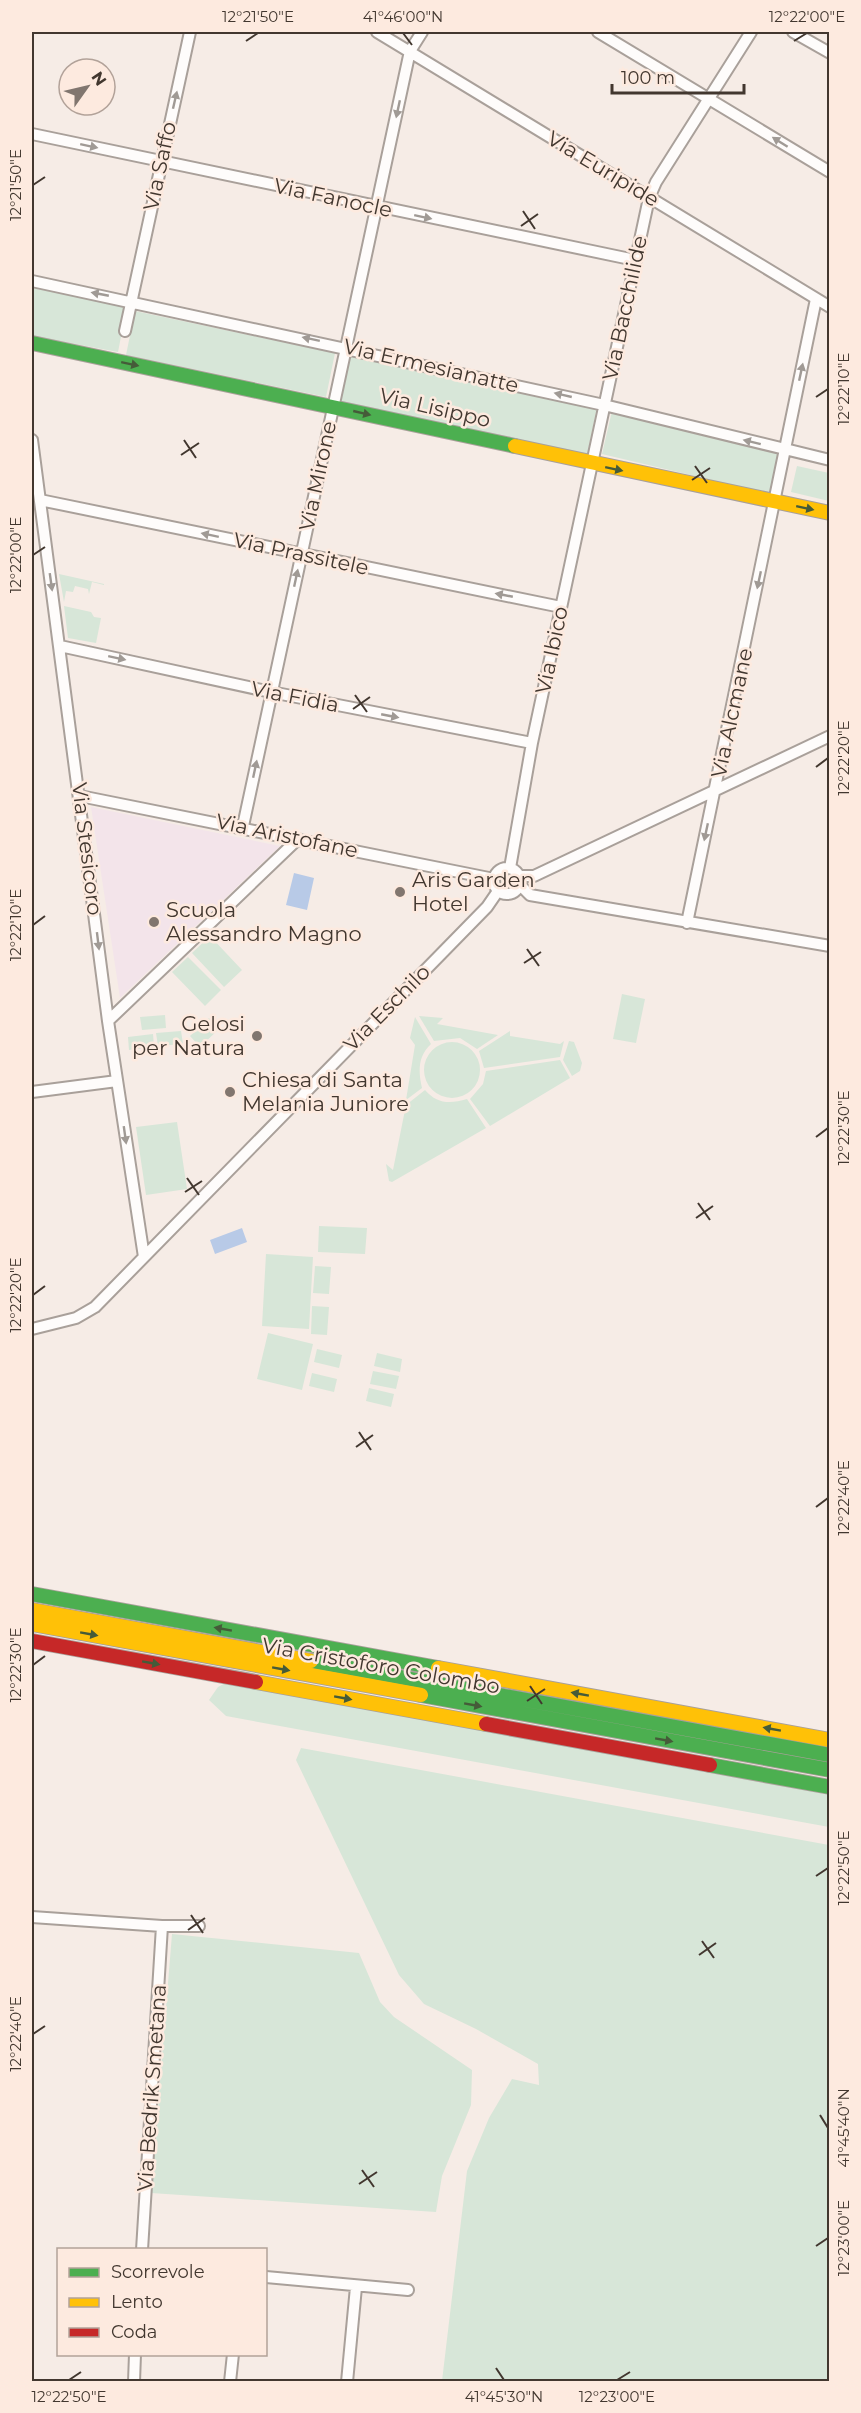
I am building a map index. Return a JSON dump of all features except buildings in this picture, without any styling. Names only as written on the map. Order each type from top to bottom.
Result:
[{"type":"street","name":"Via Saffo","points":[[125,331],[190,32]]},
{"type":"street","name":"Via Euripide","points":[[377,32],[830,307]]},
{"type":"street","points":[[410,51],[422,32]]},
{"type":"street","points":[[598,32],[830,172]]},
{"type":"street","name":"Via Bacchilide","points":[[598,432],[649,198],[656,182],[751,32]]},
{"type":"street","points":[[793,32],[830,53]]},
{"type":"street","name":"Via Mirone","points":[[243,826],[410,51]]},
{"type":"street","name":"Via Fanocle","points":[[32,134],[636,260]]},
{"type":"street","name":"Via Ermesianatte","points":[[32,281],[346,347],[604,405],[830,460]]},
{"type":"street","name":"Via Alcmane","points":[[687,923],[776,502],[816,299]]},
{"type":"street","name":"Via Lisippo","points":[[32,343],[590,464],[830,513]]},
{"type":"street","name":"Via Ibico","points":[[510,868],[532,743],[598,432]]},
{"type":"street","name":"Via Stesicoro","points":[[32,440],[108,1021],[144,1257]]},
{"type":"street","name":"Via Prassitele","points":[[40,500],[561,607]]},
{"type":"street","name":"Via Fidia","points":[[60,646],[271,692],[532,743]]},
{"type":"street","points":[[519,880],[534,876],[830,736]]},
{"type":"street","name":"Via Aristofane","points":[[80,795],[243,826],[494,879]]},
{"type":"street","points":[[108,1021],[298,839]]},
{"type":"street","points":[[519,880],[513,893],[498,891],[494,879],[500,869],[510,868],[519,880],[530,895],[830,946]]},
{"type":"street","name":"Via Eschilo","points":[[32,1329],[86,1313],[144,1257],[449,946],[487,907],[498,891]]},
{"type":"street","points":[[32,1092],[117,1081]]},
{"type":"street","name":"Via Cristoforo Colombo","points":[[32,1594],[830,1740]]},
{"type":"street","name":"Via Cristoforo Colombo","points":[[32,1610],[830,1755]]},
{"type":"street","name":"Via Cristoforo Colombo","points":[[32,1624],[830,1770]]},
{"type":"street","name":"Via Cristoforo Colombo","points":[[32,1641],[830,1786]]},
{"type":"street","points":[[32,1917],[162,1926],[199,1926]]},
{"type":"street","name":"Via Bedrik Smetana","points":[[142,2248],[162,1926]]},
{"type":"street","points":[[267,2277],[408,2290]]},
{"type":"street","points":[[347,2382],[356,2287]]},
{"type":"street","points":[[134,2382],[135,2356]]},
{"type":"street","points":[[230,2382],[233,2356]]},
{"type":"shaded area","name":"Scuola Alessandro Magno","points":[[91,807],[280,846],[120,998]]},
{"type":"green space","points":[[32,288],[127,306],[118,352],[32,336]]},
{"type":"green space","points":[[135,311],[335,353],[326,397],[126,355]]},
{"type":"green space","points":[[351,354],[597,407],[587,455],[341,402]]},
{"type":"green space","points":[[612,411],[780,452],[770,494],[602,454]]},
{"type":"green space","points":[[797,466],[829,473],[829,501],[791,492]]},
{"type":"green space","points":[[59,574],[104,584],[104,585],[92,582],[89,594],[88,589],[75,586],[73,592],[66,591],[64,602]]},
{"type":"green space","points":[[64,606],[91,612],[94,617],[101,618],[96,643],[68,638]]},
{"type":"green space","points":[[506,871],[513,874],[516,881],[513,888],[506,891],[499,888],[496,881],[499,874]]},
{"type":"green space","points":[[210,936],[242,970],[224,987],[192,953]]},
{"type":"green space","points":[[188,957],[221,990],[205,1006],[172,972]]},
{"type":"green space","points":[[622,994],[645,999],[636,1043],[613,1039]]},
{"type":"green space","points":[[165,1015],[166,1028],[142,1030],[140,1017]]},
{"type":"green space","points":[[419,1016],[443,1018],[437,1024],[498,1035],[477,1049],[460,1038],[434,1041]]},
{"type":"green space","points":[[415,1017],[431,1044],[421,1059],[422,1088],[406,1100],[415,1045],[410,1038]]},
{"type":"green space","points":[[209,1018],[219,1029],[200,1047],[190,1036]]},
{"type":"green space","points":[[181,1031],[183,1044],[158,1046],[156,1033]]},
{"type":"green space","points":[[510,1031],[510,1036],[560,1044],[564,1041],[560,1057],[484,1068],[479,1051]]},
{"type":"green space","points":[[153,1034],[154,1047],[129,1050],[128,1037]]},
{"type":"green space","points":[[569,1041],[574,1042],[582,1063],[580,1071],[572,1076],[563,1060]]},
{"type":"green space","points":[[452,1042],[463,1044],[472,1050],[478,1059],[480,1070],[478,1081],[472,1090],[463,1096],[452,1098],[441,1096],[432,1090],[426,1081],[424,1070],[426,1059],[432,1050],[441,1044]]},
{"type":"green space","points":[[560,1060],[570,1078],[490,1126],[470,1099],[483,1084],[486,1071]]},
{"type":"green space","points":[[425,1090],[434,1098],[444,1102],[467,1099],[486,1128],[392,1182],[389,1181],[386,1164],[393,1170],[406,1105]]},
{"type":"green space","points":[[177,1122],[187,1189],[146,1195],[136,1127]]},
{"type":"green space","points":[[319,1226],[367,1228],[365,1254],[318,1252]]},
{"type":"green space","points":[[266,1254],[313,1257],[309,1329],[262,1326]]},
{"type":"green space","points":[[315,1266],[331,1267],[329,1294],[313,1293]]},
{"type":"green space","points":[[312,1306],[329,1307],[327,1335],[311,1334]]},
{"type":"green space","points":[[268,1333],[313,1344],[302,1390],[257,1379]]},
{"type":"green space","points":[[317,1349],[342,1355],[339,1368],[314,1362]]},
{"type":"green space","points":[[377,1353],[402,1359],[400,1372],[374,1366]]},
{"type":"green space","points":[[373,1371],[399,1376],[396,1389],[370,1384]]},
{"type":"green space","points":[[312,1373],[337,1379],[334,1392],[309,1386]]},
{"type":"green space","points":[[369,1388],[394,1394],[391,1407],[366,1401]]},
{"type":"green space","points":[[229,1681],[829,1793],[829,1827],[226,1716],[209,1700],[218,1687]]},
{"type":"green space","points":[[301,1748],[829,1845],[829,2381],[442,2381],[467,2171],[489,2118],[512,2079],[539,2085],[538,2064],[476,2029],[424,2004],[399,1975],[296,1760]]},
{"type":"green space","points":[[172,1934],[359,1953],[380,2002],[394,2017],[472,2070],[471,2105],[442,2176],[436,2212],[151,2193]]},
{"type":"water","points":[[294,873],[314,878],[307,910],[286,905]]},
{"type":"water","points":[[242,1228],[247,1242],[215,1254],[210,1240]]},
{"type":"traffic: fast","points":[[32,343],[515,446]]},
{"type":"traffic: fast","points":[[32,1594],[438,1668]]},
{"type":"traffic: fast","points":[[311,1661],[830,1755]]},
{"type":"traffic: fast","points":[[421,1695],[830,1770]]},
{"type":"traffic: fast","points":[[710,1765],[830,1787]]},
{"type":"traffic: slow","points":[[515,446],[830,513]]},
{"type":"traffic: slow","points":[[32,1610],[311,1661]]},
{"type":"traffic: slow","points":[[32,1624],[421,1695]]},
{"type":"traffic: slow","points":[[438,1668],[830,1740]]},
{"type":"traffic: slow","points":[[256,1682],[486,1724]]},
{"type":"traffic: jam","points":[[32,1641],[256,1682]]},
{"type":"traffic: jam","points":[[486,1724],[710,1765]]},
{"type":"place","name":"Aris Garden Hotel","points":[[400,892]]},
{"type":"place","name":"Scuola Alessandro Magno","points":[[154,922]]},
{"type":"place","name":"Gelosi per Natura","points":[[257,1036]]},
{"type":"place","name":"Chiesa di Santa Melania Juniore","points":[[230,1092]]}]
